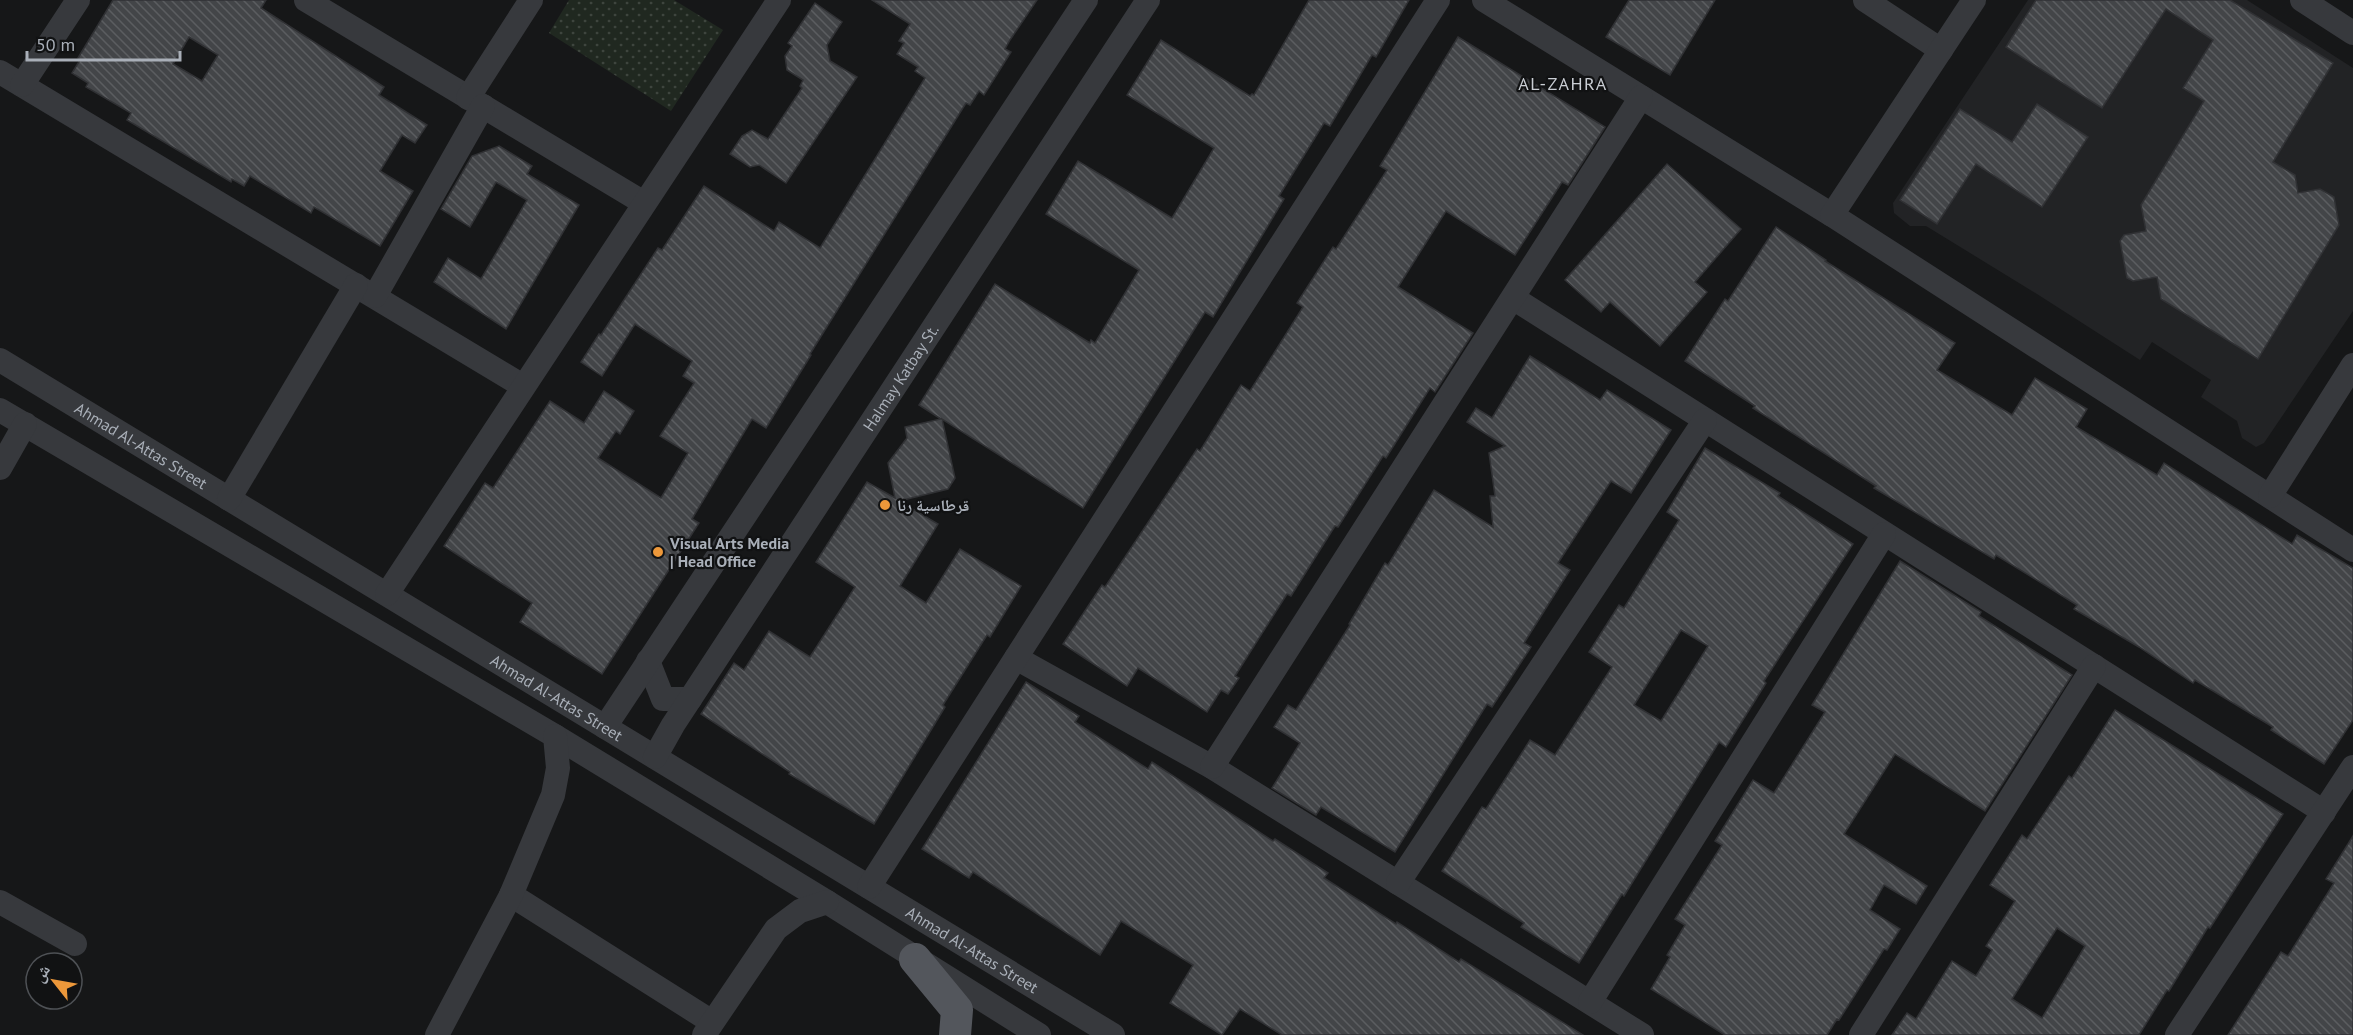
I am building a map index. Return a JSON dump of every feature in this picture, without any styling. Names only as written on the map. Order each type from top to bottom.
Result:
[{"type":"main road","points":[[915,959],[957,1010],[955,1035]]},
{"type":"street","points":[[22,85],[78,0]]},
{"type":"street","points":[[306,0],[644,203]]},
{"type":"street","points":[[230,499],[365,291],[476,102],[531,0]]},
{"type":"street","points":[[605,727],[1086,0]]},
{"type":"street","name":"Halmay Katbay St.","points":[[655,757],[690,699],[1148,0]]},
{"type":"street","points":[[869,887],[1438,0]]},
{"type":"street","points":[[1484,0],[1832,215],[2353,550]]},
{"type":"street","points":[[1865,0],[1941,50]]},
{"type":"street","points":[[1832,215],[1974,0]]},
{"type":"street","points":[[2302,0],[2353,33]]},
{"type":"street","points":[[387,594],[774,2]]},
{"type":"street","points":[[0,72],[523,386]]},
{"type":"street","points":[[1212,766],[1641,97]]},
{"type":"street","points":[[1513,298],[2324,812]]},
{"type":"street","name":"Ahmad Al-Attas Street","points":[[0,360],[1113,1035]]},
{"type":"street","points":[[2270,496],[2353,365]]},
{"type":"street","points":[[0,410],[555,736],[1039,1035]]},
{"type":"street","points":[[1398,883],[1705,420]]},
{"type":"street","points":[[0,468],[26,424]]},
{"type":"street","points":[[1590,1002],[1884,534]]},
{"type":"street","points":[[1016,658],[1212,766],[1642,1035]]},
{"type":"street","points":[[648,661],[663,699],[690,699]]},
{"type":"street","points":[[1861,1035],[2094,666]]},
{"type":"street","points":[[437,1035],[511,895],[553,795],[558,768],[555,736]]},
{"type":"street","points":[[2177,1035],[2353,767]]},
{"type":"street","points":[[511,895],[708,1028],[776,929],[800,911],[827,902]]},
{"type":"street","points":[[0,902],[75,944]]},
{"type":"shaded area","points":[[569,0],[674,0],[723,30],[671,111],[549,33]]},
{"type":"shaded area","points":[[2028,0],[2247,0],[2353,68],[2353,311],[2264,443],[2256,447],[2242,438],[2237,421],[2201,397],[2211,380],[2152,342],[2140,360],[1926,226],[1910,226],[1894,213],[1893,203]]},
{"type":"building","points":[[113,0],[266,0],[261,8],[384,87],[379,95],[427,125],[415,143],[402,135],[380,171],[413,191],[380,246],[314,207],[311,213],[250,176],[244,186],[232,179],[231,182],[127,120],[131,113],[86,87],[88,83],[72,73],[80,60],[78,58]],"holes":[[[189,37],[218,55],[202,81],[173,64]]]},
{"type":"building","points":[[872,0],[1037,0],[1010,40],[1005,49],[1011,52],[984,95],[979,91],[970,105],[966,103],[766,428],[752,419],[692,519],[699,523],[602,674],[520,622],[532,603],[444,546],[485,483],[493,488],[550,401],[584,423],[604,391],[634,411],[620,434],[616,431],[598,458],[661,498],[688,453],[660,436],[694,383],[683,376],[692,361],[635,324],[602,376],[581,362],[658,248],[662,250],[704,186],[774,231],[779,222],[820,248],[925,78],[915,71],[918,67],[897,54],[904,43],[899,41],[910,24]]},
{"type":"building","points":[[1309,0],[1409,0],[1376,57],[1372,55],[1330,126],[1324,123],[1279,196],[1284,199],[1213,317],[1205,312],[1083,508],[942,419],[955,478],[948,489],[899,501],[938,524],[900,586],[926,603],[960,549],[1021,586],[990,637],[987,635],[943,705],[945,707],[874,824],[789,774],[790,772],[701,714],[734,663],[744,670],[769,631],[810,657],[855,587],[816,562],[867,482],[895,498],[888,463],[907,438],[905,427],[941,419],[919,405],[995,284],[1090,343],[1091,340],[1095,343],[1139,270],[1046,214],[1078,161],[1172,218],[1214,148],[1127,95],[1161,40],[1250,96],[1254,95]]},
{"type":"building","points":[[1629,0],[1715,0],[1670,75],[1606,37]]},
{"type":"building","points":[[2036,0],[2230,0],[2333,63],[2273,162],[2295,175],[2298,193],[2320,189],[2334,197],[2339,225],[2258,359],[2161,299],[2157,277],[2133,281],[2127,278],[2120,241],[2124,235],[2146,231],[2141,205],[2204,101],[2183,88],[2213,40],[2166,9],[2102,108],[2006,47]]},
{"type":"building","points":[[815,3],[842,22],[827,45],[830,61],[857,77],[786,183],[759,165],[750,167],[730,154],[742,136],[752,130],[768,139],[802,88],[800,86],[803,80],[787,70],[785,56],[792,46],[788,43]]},
{"type":"building","points":[[1458,37],[1605,127],[1568,185],[1562,182],[1515,255],[1446,211],[1398,287],[1473,333],[1435,392],[1430,388],[1386,458],[1383,456],[1338,527],[1335,526],[1291,596],[1287,594],[1235,676],[1239,678],[1228,694],[1221,690],[1207,712],[1138,668],[1127,686],[1063,644],[1102,585],[1105,587],[1197,449],[1200,451],[1241,385],[1250,391],[1303,307],[1297,303],[1333,247],[1336,249],[1387,170],[1380,166]]},
{"type":"building","points":[[2037,104],[2088,137],[2042,207],[1976,164],[1937,224],[1900,200],[1960,109],[2012,142]]},
{"type":"building","points":[[499,146],[532,166],[527,174],[579,205],[506,329],[434,282],[448,258],[481,279],[527,200],[496,182],[470,227],[441,209],[472,156]]},
{"type":"building","points":[[1667,164],[1741,229],[1695,282],[1707,292],[1660,346],[1610,302],[1601,312],[1565,280]]},
{"type":"building","points":[[1776,227],[1825,261],[1955,343],[1937,370],[2012,415],[2035,378],[2087,409],[2076,427],[2157,475],[2164,463],[2292,544],[2297,535],[2353,568],[2353,720],[2324,764],[2271,730],[2273,727],[2195,680],[2193,683],[2139,647],[2074,609],[2077,605],[1996,555],[1994,559],[1874,488],[1876,486],[1753,408],[1755,406],[1685,361],[1725,299],[1728,301]]},
{"type":"building","points":[[1530,356],[1600,400],[1607,390],[1671,430],[1631,493],[1611,481],[1558,563],[1570,570],[1524,643],[1531,647],[1492,707],[1487,704],[1395,852],[1321,807],[1316,815],[1272,788],[1300,743],[1274,727],[1288,705],[1296,710],[1350,625],[1385,563],[1388,565],[1434,490],[1493,527],[1490,496],[1495,496],[1489,453],[1505,446],[1467,422],[1476,408],[1492,418]]},
{"type":"building","points":[[1705,448],[1780,493],[1778,496],[1853,544],[1764,681],[1766,683],[1726,747],[1719,742],[1624,896],[1622,894],[1579,963],[1521,927],[1524,923],[1442,871],[1482,807],[1486,809],[1530,740],[1555,755],[1612,667],[1589,652],[1619,605],[1624,608],[1679,520],[1667,512]],"holes":[[[1681,630],[1708,646],[1661,721],[1634,705]]]},
{"type":"building","points":[[1900,561],[1981,612],[1979,616],[2072,675],[1985,811],[1895,754],[1844,834],[1927,886],[1916,904],[1884,885],[1870,910],[1900,929],[1887,950],[1884,949],[1827,1035],[1725,1035],[1651,989],[1670,957],[1667,955],[1685,925],[1675,919],[1722,845],[1715,841],[1753,780],[1774,793],[1825,712],[1812,705]]},
{"type":"building","points":[[1026,682],[1079,716],[1075,722],[1148,769],[1152,762],[1273,841],[1275,839],[1328,873],[1324,878],[1396,924],[1397,922],[1459,962],[1461,959],[1583,1035],[1282,1035],[1240,1009],[1222,1035],[1170,1003],[1193,965],[1121,921],[1100,955],[973,872],[969,878],[922,849]]},
{"type":"building","points":[[2115,710],[2283,814],[2139,1035],[1892,1035],[1907,1013],[1916,1019],[1952,961],[1976,976],[1992,950],[1986,946],[2015,901],[1990,885],[2022,835],[2027,839],[2069,776],[2072,778]],"holes":[[[2057,928],[2085,946],[2042,1018],[2012,999]]]},
{"type":"building","points":[[2353,836],[2353,1035],[2228,1035],[2281,952],[2288,956],[2334,883],[2326,879]]},
{"type":"place","name":"قرطاسية رنا","points":[[885,505]]},
{"type":"place","name":"Visual Arts Media | Head Office","points":[[658,552]]},
{"type":"district","name":"AL-ZAHRA","points":[[1563,83]]}]
